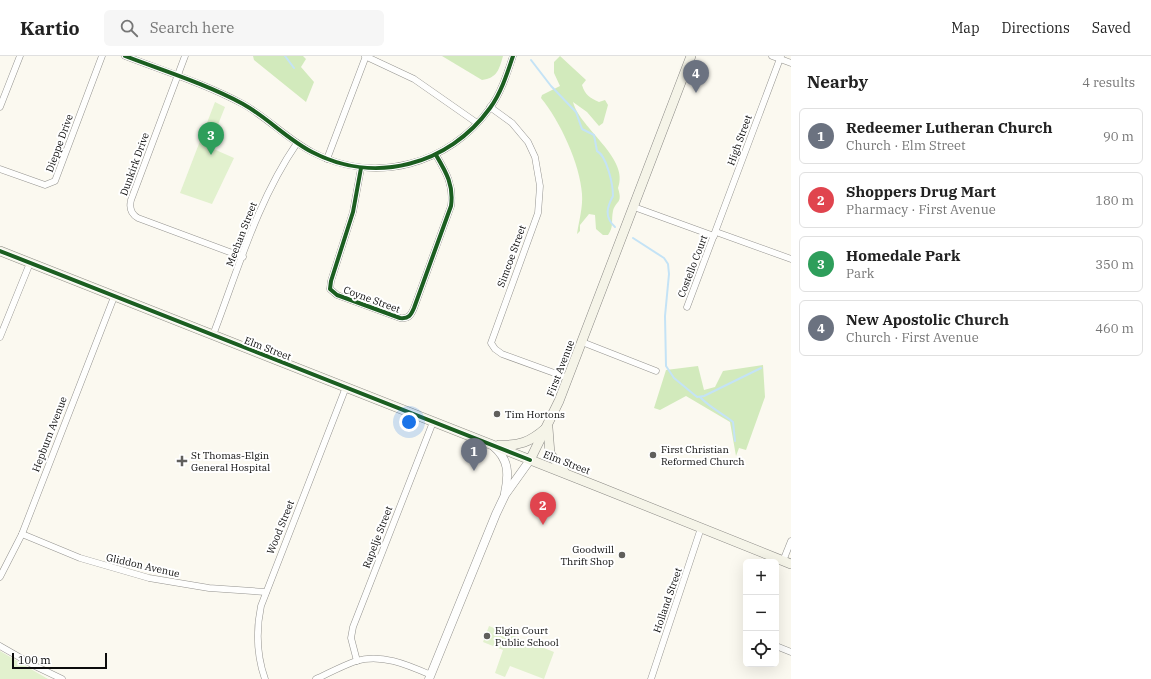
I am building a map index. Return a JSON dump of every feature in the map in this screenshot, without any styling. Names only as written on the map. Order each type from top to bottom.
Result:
[{"type":"main road","name":"First Avenue","points":[[530,460],[548,426],[568,378],[691,56]]},
{"type":"main road","name":"Elm Street","points":[[0,251],[787,563]]},
{"type":"main road","points":[[492,445],[522,444],[534,438],[548,426]]},
{"type":"main road","points":[[548,426],[550,454],[568,475]]},
{"type":"street","points":[[0,107],[20,56]]},
{"type":"street","name":"Dieppe Drive","points":[[0,169],[45,185],[55,182],[102,56]]},
{"type":"street","points":[[125,56],[216,91],[244,105],[270,122],[297,143],[328,159],[361,168],[402,166],[436,155],[462,139],[490,108],[501,89],[513,56]]},
{"type":"street","name":"Dunkirk Drive","points":[[185,56],[130,202],[130,208],[133,214],[138,218],[243,257]]},
{"type":"street","points":[[328,159],[365,56],[414,79],[477,123]]},
{"type":"street","points":[[772,56],[780,57],[791,63]]},
{"type":"street","name":"High Street","points":[[715,234],[780,57]]},
{"type":"street","name":"Simcoe Street","points":[[490,108],[512,123],[528,142],[536,160],[540,186],[538,213],[491,343],[495,349],[502,354],[568,378]]},
{"type":"street","name":"Meehan Street","points":[[213,335],[274,179],[297,143]]},
{"type":"street","name":"Coyne Street","points":[[361,168],[354,212],[330,281],[330,289],[340,296],[400,318],[405,318],[410,316],[414,308],[451,206],[452,194],[450,181],[445,168],[436,155]]},
{"type":"street","points":[[634,208],[791,260]]},
{"type":"street","name":"Costello Court","points":[[687,307],[715,234]]},
{"type":"street","points":[[0,338],[30,263]]},
{"type":"street","name":"Hepburn Avenue","points":[[0,577],[22,534],[114,297]]},
{"type":"street","points":[[582,342],[656,371]]},
{"type":"street","name":"Wood Street","points":[[265,679],[260,664],[258,632],[260,613],[266,592],[346,387]]},
{"type":"street","name":"Rapelje Street","points":[[357,661],[351,638],[353,627],[433,422]]},
{"type":"street","points":[[492,445],[501,454],[508,468],[505,496]]},
{"type":"street","name":"First Avenue","points":[[430,677],[505,496],[530,460]]},
{"type":"street","name":"Holland Street","points":[[651,679],[701,528]]},
{"type":"street","name":"Gliddon Avenue","points":[[22,534],[80,558],[149,578],[209,588],[266,592]]},
{"type":"street","points":[[787,563],[791,541]]},
{"type":"street","points":[[0,646],[35,666],[62,679]]},
{"type":"street","points":[[779,647],[791,652]]},
{"type":"street","points":[[316,679],[357,661],[376,659],[393,661],[430,677]]},
{"type":"green space","points":[[253,56],[303,56],[306,59],[301,67],[314,82],[306,102],[254,60]]},
{"type":"green space","points":[[442,56],[503,56],[497,72],[491,77],[482,80]]},
{"type":"green space","points":[[560,56],[586,80],[582,85],[588,96],[599,102],[605,100],[608,105],[603,123],[599,126],[587,112],[573,102],[577,112],[611,155],[617,166],[620,177],[618,188],[620,197],[613,211],[612,227],[608,235],[603,235],[596,229],[595,215],[589,214],[580,225],[580,231],[577,234],[582,194],[577,170],[568,143],[562,131],[541,98],[542,95],[560,86],[554,73],[554,62]]},
{"type":"green space","points":[[215,102],[225,107],[209,147],[234,158],[212,204],[180,193]]},
{"type":"green space","points":[[763,365],[765,397],[746,450],[739,448],[736,456],[730,422],[686,396],[660,410],[654,408],[666,370],[698,366],[704,390],[715,387],[723,371]]},
{"type":"green space","points":[[489,626],[554,652],[544,679],[510,666],[505,677],[495,673],[503,650],[483,642]]},
{"type":"green space","points":[[0,651],[48,679],[0,679]]},
{"type":"waterway","points":[[285,56],[294,68]]},
{"type":"waterway","points":[[531,60],[551,86],[576,112],[582,129],[594,135],[597,151],[604,159],[611,178],[613,196],[609,204],[608,216],[615,227]]},
{"type":"waterway","points":[[633,238],[664,258],[668,264],[669,274],[665,316],[666,366],[674,378],[697,397],[704,396],[761,368]]},
{"type":"waterway","points":[[700,397],[707,404],[733,422],[735,441]]},
{"type":"cycle path","points":[[125,56],[200,84],[243,104],[294,141],[312,152],[336,162],[361,167],[385,168],[409,164],[432,156],[454,144],[473,128],[490,108],[497,96],[513,56]]},
{"type":"cycle path","points":[[361,168],[353,212],[331,281],[330,289],[337,295],[400,318],[406,318],[411,315],[414,308],[451,206],[452,198],[450,185],[446,173],[436,155]]},
{"type":"cycle path","points":[[0,251],[530,460]]},
{"type":"place","name":"New Apostolic Church","points":[[696,93]]},
{"type":"place","name":"Homedale Park","points":[[211,155]]},
{"type":"place","name":"Tim Hortons","points":[[497,414]]},
{"type":"place","name":"First Christian Reformed Church","points":[[653,455]]},
{"type":"place","name":"St Thomas-Elgin General Hospital","points":[[182,461]]},
{"type":"place","name":"Redeemer Lutheran Church","points":[[474,471]]},
{"type":"place","name":"Shoppers Drug Mart","points":[[543,525]]},
{"type":"place","name":"Goodwill Thrift Shop","points":[[622,555]]},
{"type":"place","name":"Elgin Court Public School","points":[[487,636]]}]
